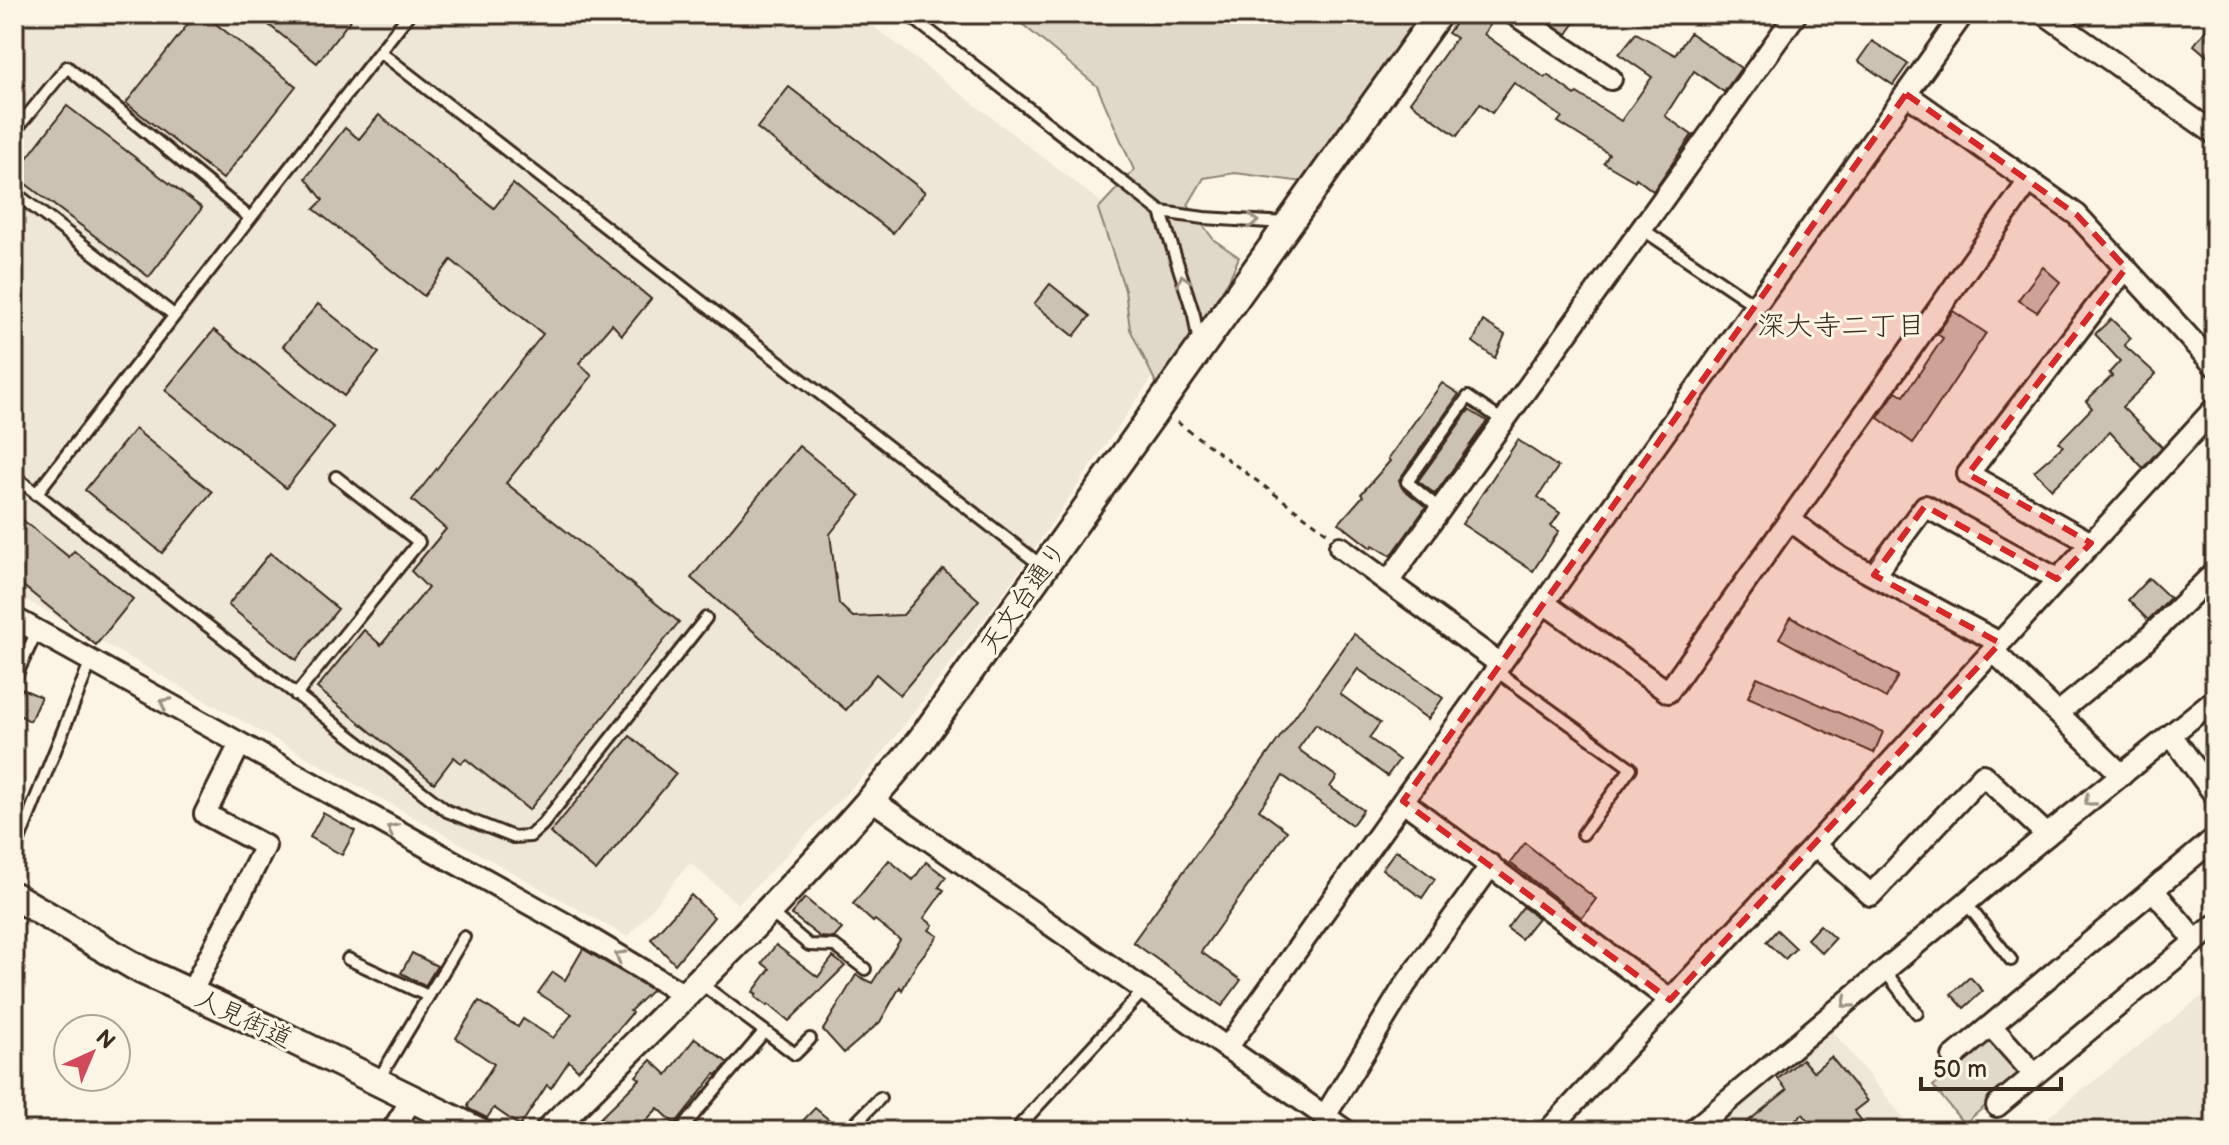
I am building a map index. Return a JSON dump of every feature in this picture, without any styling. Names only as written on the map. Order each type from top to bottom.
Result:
[{"type":"main road","name":"天文台通り","points":[[549,1131],[693,989],[872,800],[941,712],[1438,14]]},
{"type":"main road","name":"人見街道","points":[[16,903],[141,970],[478,1131]]},
{"type":"street","points":[[1514,14],[1611,79]]},
{"type":"street","points":[[1388,582],[1796,14]]},
{"type":"street","points":[[2045,14],[2215,134]]},
{"type":"street","points":[[1227,1048],[1906,94],[1957,16]]},
{"type":"street","points":[[1906,94],[2077,215],[2215,366]]},
{"type":"street","points":[[1544,603],[1668,692],[2029,181]]},
{"type":"street","points":[[2091,543],[1968,474],[2126,268]]},
{"type":"street","points":[[1548,1131],[2215,408]]},
{"type":"street","points":[[1874,575],[1925,506],[2057,579]]},
{"type":"street","points":[[1790,520],[1841,558],[1996,647],[2122,775]]},
{"type":"street","points":[[1340,547],[1498,667]]},
{"type":"street","points":[[2058,713],[2140,646],[2215,572]]},
{"type":"street","points":[[14,618],[571,927],[693,989]]},
{"type":"street","points":[[1692,1131],[2215,699]]},
{"type":"street","points":[[2171,735],[2215,795]]},
{"type":"street","points":[[191,993],[265,846],[205,814],[240,744]]},
{"type":"street","points":[[1815,845],[1871,895],[1983,775],[2047,835]]},
{"type":"street","points":[[872,800],[1227,1048],[1331,1125],[1405,985],[1491,865]]},
{"type":"street","points":[[1403,801],[1670,1000]]},
{"type":"street","points":[[1953,1057],[2184,864]]},
{"type":"street","points":[[2153,890],[2196,941]]},
{"type":"street","points":[[1997,1106],[2215,925]]},
{"type":"street","points":[[1991,1026],[2034,1074]]},
{"type":"street","points":[[392,1131],[412,1099]]},
{"type":"lane","points":[[36,494],[409,14]]},
{"type":"lane","points":[[908,14],[1161,212],[1289,223]]},
{"type":"lane","points":[[380,52],[1044,568]]},
{"type":"lane","points":[[14,132],[67,67],[250,218]]},
{"type":"lane","points":[[14,192],[174,315]]},
{"type":"lane","points":[[1161,212],[1194,315],[1199,350]]},
{"type":"lane","points":[[1642,229],[1755,305]]},
{"type":"lane","points":[[1440,509],[1407,482],[1468,397],[1503,421]]},
{"type":"lane","points":[[14,476],[447,811],[513,837],[530,836],[543,824],[706,618]]},
{"type":"lane","points":[[296,695],[419,542],[336,477]]},
{"type":"lane","points":[[14,680],[37,631]]},
{"type":"lane","points":[[14,853],[91,661]]},
{"type":"lane","points":[[1498,667],[1631,768],[1583,834]]},
{"type":"lane","points":[[1966,903],[2011,960]]},
{"type":"lane","points":[[768,911],[809,945],[835,946],[865,969]]},
{"type":"lane","points":[[377,1082],[464,937]]},
{"type":"lane","points":[[348,959],[428,996]]},
{"type":"lane","points":[[1885,971],[1917,1013]]},
{"type":"lane","points":[[693,989],[795,1054],[810,1039]]},
{"type":"lane","points":[[1021,1124],[1144,990]]},
{"type":"lane","points":[[680,1131],[764,1032]]},
{"type":"lane","points":[[848,1131],[880,1098]]},
{"type":"path","points":[[1158,408],[1331,536],[1340,547]]},
{"type":"highlighted area","points":[[1906,94],[2077,215],[2126,268],[1968,474],[2091,543],[2057,579],[1925,506],[1874,575],[2000,643],[1670,1000],[1403,801]]},
{"type":"shaded area","points":[[14,14],[858,14],[1169,255],[1192,320],[999,599],[872,767],[738,904],[690,863],[628,937],[14,593]]},
{"type":"shaded area","points":[[1010,14],[1424,14],[1311,183],[1235,173],[1204,178],[1188,205],[1214,240],[1239,257],[1229,280],[1158,387],[1130,329],[1125,290],[1098,209],[1134,170],[1097,86]]},
{"type":"shaded area","points":[[2215,986],[2215,1131],[2057,1131],[2047,1118]]},
{"type":"shaded area","points":[[1831,1029],[1914,1131],[1705,1131]]},
{"type":"shaded area","points":[[1993,1037],[2023,1074],[1964,1124],[1933,1086]]},
{"type":"building","points":[[196,14],[203,14],[296,86],[223,179],[126,103]]},
{"type":"building","points":[[255,14],[355,14],[317,63]]},
{"type":"building","points":[[1462,14],[1474,14],[1490,25],[1484,34],[1545,78],[1548,75],[1575,95],[1577,93],[1621,121],[1652,77],[1619,54],[1636,33],[1675,55],[1690,33],[1741,68],[1724,92],[1694,71],[1665,116],[1692,135],[1653,191],[1636,178],[1635,181],[1604,163],[1609,154],[1558,122],[1562,117],[1514,83],[1492,113],[1480,104],[1457,136],[1410,102],[1456,38],[1448,33]]},
{"type":"building","points":[[1537,14],[1581,14],[1567,34]]},
{"type":"building","points":[[2215,18],[2215,63],[2194,45]]},
{"type":"building","points":[[1872,41],[1908,64],[1893,85],[1858,61]]},
{"type":"building","points":[[789,87],[925,192],[893,233],[757,128]]},
{"type":"building","points":[[67,106],[202,208],[149,277],[14,175]]},
{"type":"building","points":[[379,115],[494,208],[513,184],[651,299],[622,335],[612,324],[579,363],[592,376],[506,483],[679,622],[529,810],[466,759],[461,763],[454,757],[434,783],[317,688],[364,630],[381,645],[428,588],[411,571],[446,529],[412,500],[543,334],[451,260],[424,296],[314,209],[323,200],[306,178],[345,128],[359,139]]},
{"type":"building","points":[[2043,267],[2060,282],[2037,312],[2018,300]]},
{"type":"building","points":[[1050,284],[1090,316],[1074,336],[1034,304]]},
{"type":"building","points":[[318,304],[379,353],[344,396],[283,346]]},
{"type":"building","points":[[1953,311],[1986,333],[1913,443],[1878,418],[1896,391],[1904,396],[1943,338],[1937,334]]},
{"type":"building","points":[[2111,319],[2131,338],[2124,345],[2156,374],[2122,407],[2162,447],[2143,468],[2110,432],[2052,489],[2034,471],[2063,446],[2059,442],[2092,408],[2086,401],[2112,376],[2109,373],[2120,361],[2095,334]]},
{"type":"building","points":[[1483,321],[1505,335],[1495,358],[1473,342]]},
{"type":"building","points":[[214,330],[334,428],[286,488],[165,390]]},
{"type":"building","points":[[1442,383],[1459,394],[1399,480],[1402,488],[1426,507],[1391,556],[1373,545],[1371,548],[1339,523],[1390,461],[1388,459]]},
{"type":"building","points":[[1469,410],[1487,421],[1435,494],[1418,481]]},
{"type":"building","points":[[135,429],[212,492],[162,553],[85,490]]},
{"type":"building","points":[[1518,440],[1558,467],[1538,497],[1560,513],[1551,526],[1559,531],[1533,571],[1462,524]]},
{"type":"building","points":[[799,446],[860,496],[830,534],[839,604],[853,617],[903,615],[943,569],[979,600],[900,695],[876,674],[846,710],[691,578]]},
{"type":"building","points":[[14,513],[69,557],[74,551],[133,599],[96,645],[23,586],[14,597]]},
{"type":"building","points":[[270,553],[338,609],[296,660],[228,605]]},
{"type":"building","points":[[2149,578],[2170,598],[2148,620],[2128,600]]},
{"type":"building","points":[[1791,617],[1898,676],[1886,698],[1779,638]]},
{"type":"building","points":[[1354,634],[1443,698],[1428,719],[1358,669],[1340,694],[1380,723],[1369,738],[1399,760],[1387,776],[1316,724],[1298,749],[1337,777],[1330,787],[1363,810],[1352,825],[1283,776],[1259,810],[1287,831],[1201,952],[1241,980],[1222,1006],[1133,942]]},
{"type":"building","points":[[1757,677],[1883,732],[1874,753],[1748,697]]},
{"type":"building","points":[[20,688],[41,697],[30,721],[14,712],[14,702]]},
{"type":"building","points":[[630,736],[676,774],[596,871],[550,833]]},
{"type":"building","points":[[323,813],[355,831],[342,855],[310,837]]},
{"type":"building","points":[[1525,843],[1596,899],[1582,918],[1510,863]]},
{"type":"building","points":[[1396,850],[1435,879],[1422,898],[1382,869]]},
{"type":"building","points":[[889,860],[913,880],[926,862],[946,877],[939,887],[944,890],[924,918],[933,925],[929,930],[938,936],[917,963],[902,990],[900,987],[880,1022],[844,1053],[823,1030],[856,975],[872,983],[900,940],[853,904]]},
{"type":"building","points":[[691,895],[714,917],[675,964],[651,939]]},
{"type":"building","points":[[805,898],[842,929],[834,938],[820,937],[791,914]]},
{"type":"building","points":[[1523,907],[1538,918],[1521,939],[1507,928]]},
{"type":"building","points":[[1820,925],[1835,939],[1822,953],[1807,939]]},
{"type":"building","points":[[1777,930],[1796,948],[1785,959],[1766,942]]},
{"type":"building","points":[[776,945],[818,977],[833,957],[845,966],[789,1021],[755,997],[757,994],[753,992],[770,969],[762,963]]},
{"type":"building","points":[[583,949],[652,990],[578,1070],[569,1061],[551,1088],[547,1085],[520,1126],[494,1108],[487,1118],[469,1109],[468,1105],[494,1064],[456,1038],[479,1001],[518,1027],[523,1019],[553,1038],[572,1014],[538,993],[553,972],[565,980]]},
{"type":"building","points":[[412,953],[437,966],[425,986],[401,973]]},
{"type":"building","points":[[1970,977],[1983,991],[1964,1008],[1951,994]]},
{"type":"building","points":[[695,1038],[728,1063],[715,1074],[675,1124],[658,1108],[636,1131],[587,1131],[640,1079],[636,1076],[651,1060],[667,1075]]},
{"type":"building","points":[[1831,1057],[1867,1101],[1854,1111],[1870,1131],[1816,1131],[1803,1114],[1782,1131],[1736,1131],[1787,1090],[1778,1079],[1802,1059],[1813,1072]]},
{"type":"building","points":[[815,1108],[840,1129],[840,1131],[793,1131]]},
{"type":"district","name":"深大寺二丁目","points":[[1841,325]]}]
